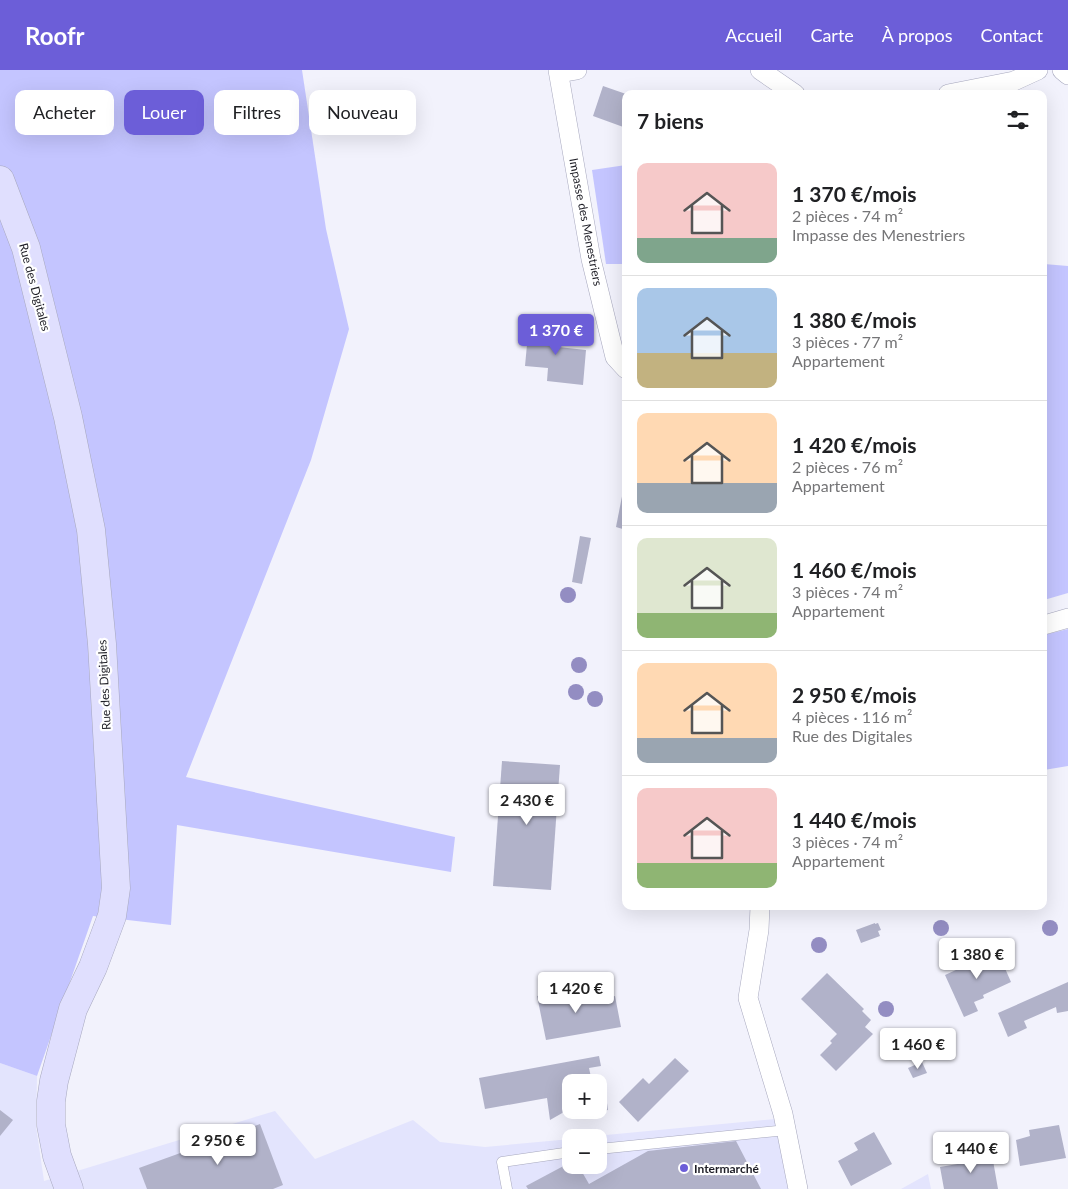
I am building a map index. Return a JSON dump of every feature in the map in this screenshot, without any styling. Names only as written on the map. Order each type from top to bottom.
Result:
[{"type":"street","points":[[760,70],[789,90]]},
{"type":"street","points":[[968,90],[1014,81],[1038,70]]},
{"type":"street","points":[[1062,70],[1068,76]]},
{"type":"street","name":"Impasse des Menestriers","points":[[564,71],[591,259],[615,357],[622,365]]},
{"type":"street","name":"Rue des Digitales","points":[[0,180],[26,248],[68,417],[91,530],[102,644],[116,888],[112,916],[93,967],[73,1009],[54,1081],[51,1101],[51,1125],[57,1156],[69,1189]]},
{"type":"street","points":[[1047,624],[1068,618]]},
{"type":"street","points":[[760,910],[759,930],[748,998],[785,1122],[798,1189]]},
{"type":"lane","points":[[607,1148],[785,1122]]},
{"type":"lane","points":[[507,1189],[502,1162],[562,1153]]},
{"type":"shaded area","points":[[0,70],[302,70],[309,116],[309,135],[312,135],[326,229],[349,329],[311,460],[186,777],[455,837],[451,872],[177,825],[171,925],[93,916],[37,1076],[0,1063]]},
{"type":"shaded area","points":[[622,166],[622,264],[606,264],[592,170]]},
{"type":"shaded area","points":[[1047,264],[1068,266],[1068,593],[1047,599]]},
{"type":"shaded area","points":[[1068,629],[1068,766],[1047,770],[1047,634]]},
{"type":"shaded area","points":[[0,1063],[37,1076],[36,1126],[44,1181],[275,1111],[315,1159],[413,1120],[440,1142],[485,1147],[562,1140],[562,1174],[607,1174],[607,1135],[775,1119],[801,1189],[0,1189]]},
{"type":"shaded area","points":[[928,1174],[931,1189],[901,1189]]},
{"type":"building","points":[[603,86],[622,93],[622,127],[593,116]]},
{"type":"building","points":[[546,320],[561,322],[558,347],[586,350],[583,385],[547,381],[548,368],[525,366],[528,334],[544,336]]},
{"type":"building","points":[[622,496],[622,529],[616,527]]},
{"type":"building","points":[[580,536],[591,538],[582,584],[572,582]]},
{"type":"building","points":[[502,761],[560,765],[551,890],[493,886]]},
{"type":"building","points":[[878,923],[881,930],[878,931],[880,936],[861,943],[856,930]]},
{"type":"building","points":[[996,948],[1011,982],[983,995],[984,998],[974,1002],[978,1011],[964,1017],[945,975],[969,964],[968,960]]},
{"type":"building","points":[[827,973],[864,1009],[862,1011],[871,1020],[865,1027],[873,1034],[836,1071],[820,1055],[832,1043],[830,1041],[837,1034],[801,999]]},
{"type":"building","points":[[1068,982],[1068,1011],[1057,1013],[1056,1007],[1024,1021],[1027,1028],[1008,1037],[998,1013]]},
{"type":"building","points":[[574,987],[577,1004],[615,996],[621,1027],[546,1040],[537,996]]},
{"type":"building","points":[[599,1056],[601,1066],[589,1068],[590,1074],[562,1074],[562,1113],[550,1120],[547,1098],[485,1109],[479,1078]]},
{"type":"building","points":[[675,1058],[689,1071],[638,1122],[619,1102],[643,1078],[649,1084]]},
{"type":"building","points":[[922,1062],[927,1073],[913,1078],[908,1068]]},
{"type":"building","points":[[0,1110],[13,1120],[0,1136]]},
{"type":"building","points":[[260,1124],[283,1185],[273,1189],[147,1189],[139,1168]]},
{"type":"building","points":[[1059,1125],[1066,1158],[1020,1166],[1016,1140],[1030,1136],[1029,1130]]},
{"type":"building","points":[[874,1132],[892,1164],[851,1186],[838,1161],[858,1150],[854,1143]]},
{"type":"building","name":"Intermarché","points":[[736,1141],[761,1189],[528,1189],[526,1186],[562,1167],[562,1174],[583,1174],[589,1184],[648,1151]]},
{"type":"building","points":[[991,1149],[998,1189],[944,1189],[940,1167],[981,1160],[980,1151]]},
{"type":"place","name":"Intermarché","points":[[684,1168]]}]
